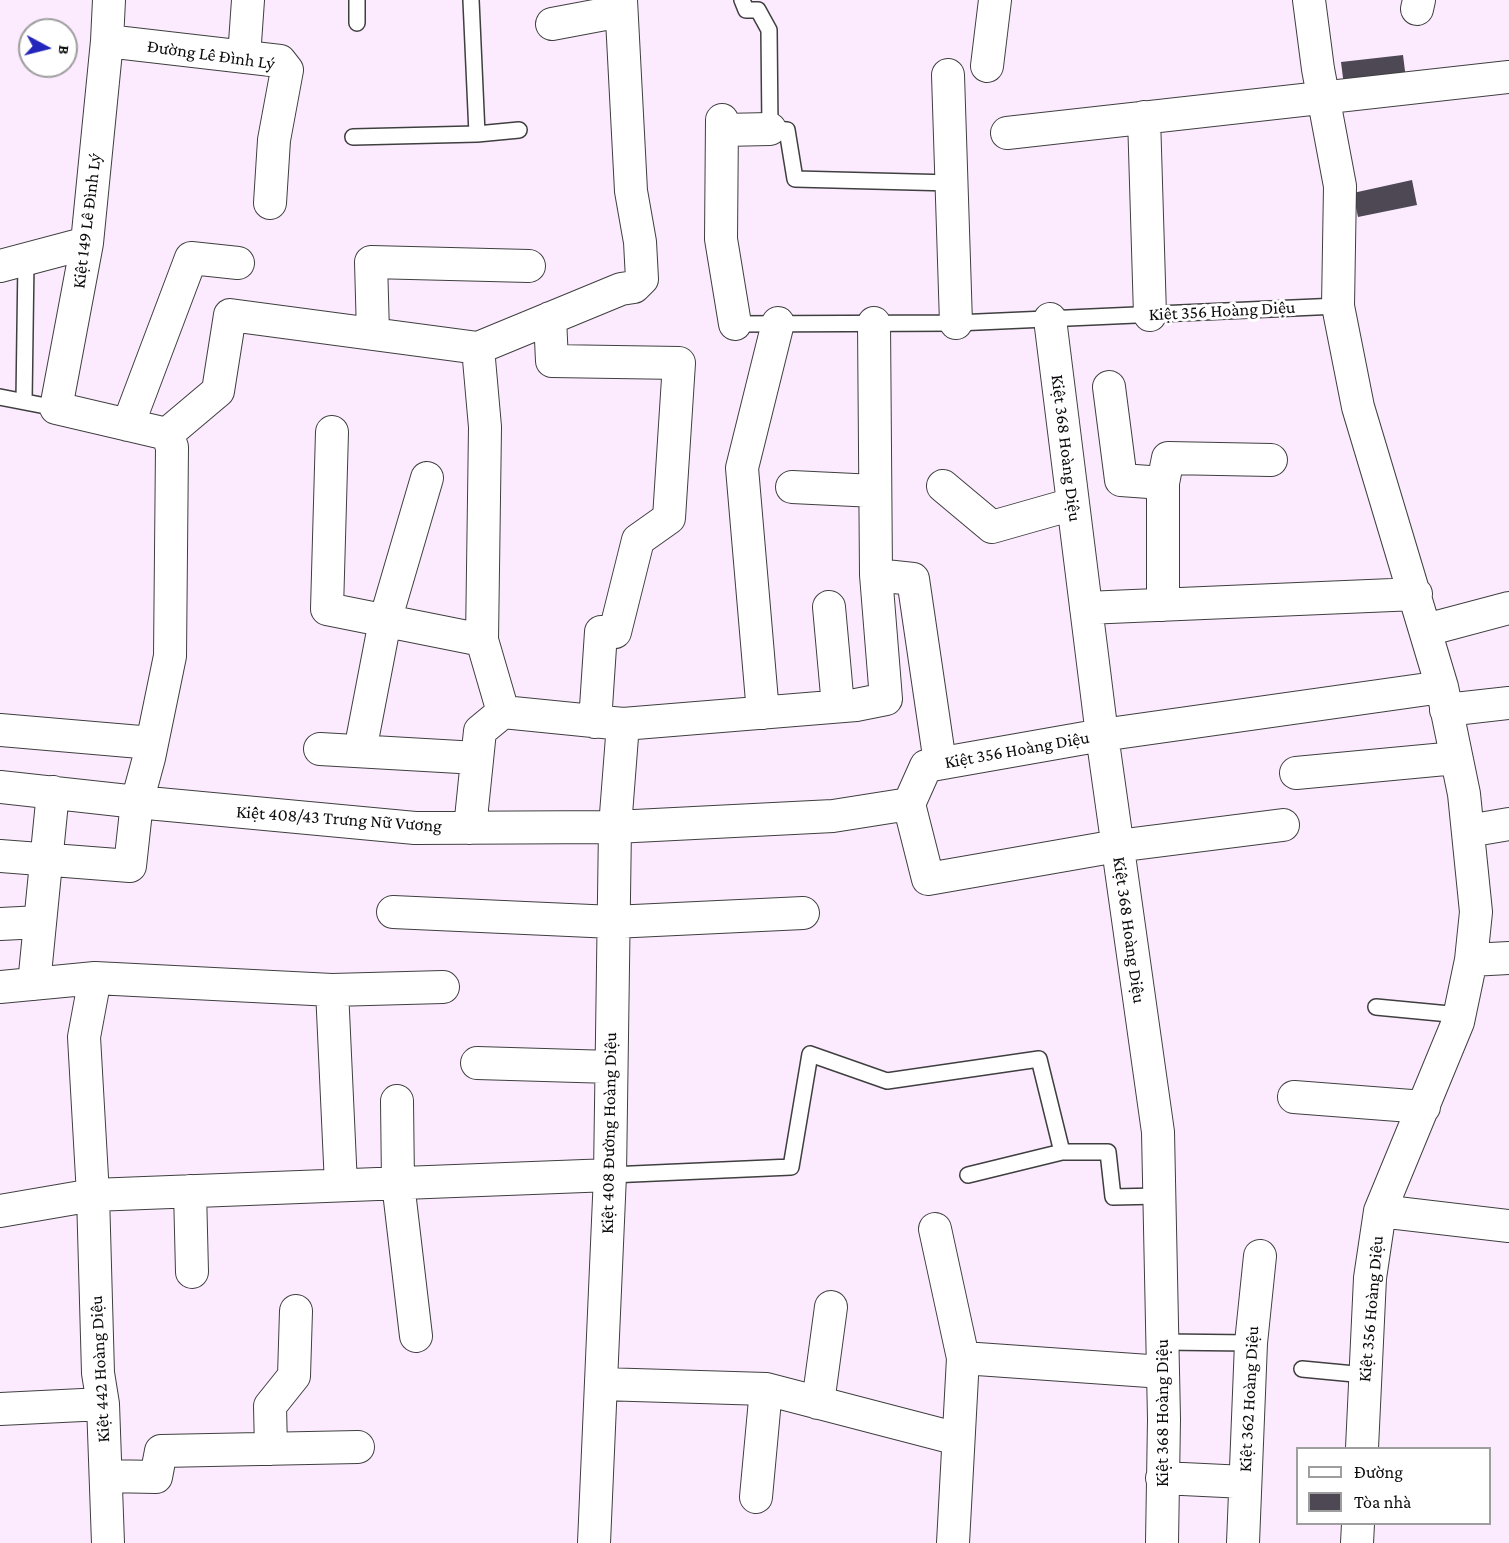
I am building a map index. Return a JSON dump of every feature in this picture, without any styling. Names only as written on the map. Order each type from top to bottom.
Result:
[{"type":"street","name":"Kiệt 149 Lê Đình Lý","points":[[56,408],[87,243],[109,0]]},
{"type":"street","points":[[244,57],[248,0]]},
{"type":"street","points":[[987,66],[995,0]]},
{"type":"street","name":"Kiệt 356 Hoàng Diệu","points":[[1309,0],[1323,97],[1340,186],[1338,306],[1358,407],[1416,594],[1444,699],[1464,794],[1476,912],[1472,960],[1460,1015],[1380,1211],[1370,1278],[1362,1447]]},
{"type":"street","points":[[167,434],[218,391],[230,315],[478,348],[621,289],[634,287],[642,279],[640,242],[631,191],[621,6],[570,14]]},
{"type":"street","name":"Đường Lê Đình Lý","points":[[107,41],[280,61],[287,70],[274,140],[270,203]]},
{"type":"street","points":[[948,75],[956,323]]},
{"type":"street","points":[[1007,133],[1509,78]]},
{"type":"street","points":[[1144,117],[1150,315]]},
{"type":"street","name":"Kiệt 356 Hoàng Diệu","points":[[735,324],[721,239],[723,125],[770,129]]},
{"type":"street","points":[[13,263],[87,243]]},
{"type":"street","points":[[128,425],[190,258],[238,263]]},
{"type":"street","points":[[373,333],[371,262],[529,266]]},
{"type":"street","name":"Kiệt 408 Đường Hoàng Diệu","points":[[550,318],[552,361],[680,363],[669,518],[638,540],[615,632],[601,632],[615,826],[610,1175],[594,1543]]},
{"type":"street","name":"Kiệt 368 Hoàng Diệu","points":[[1050,319],[1102,735],[1158,1132],[1162,1357],[1162,1543]]},
{"type":"street","points":[[763,713],[742,468],[778,323]]},
{"type":"street","points":[[470,828],[480,731],[503,712],[609,723],[763,713],[886,699],[876,575],[874,323]]},
{"type":"street","points":[[478,348],[485,427],[482,640],[503,712]]},
{"type":"street","points":[[1109,387],[1121,480],[1163,483]]},
{"type":"street","points":[[56,408],[167,434]]},
{"type":"street","points":[[332,432],[327,609],[482,640]]},
{"type":"street","points":[[0,856],[130,866],[137,802],[170,656],[172,447],[167,434]]},
{"type":"street","points":[[1163,605],[1163,483],[1168,458],[1271,460]]},
{"type":"street","points":[[360,751],[385,621],[426,478]]},
{"type":"street","points":[[943,486],[992,527],[1073,504]]},
{"type":"street","points":[[792,487],[875,491]]},
{"type":"street","points":[[876,575],[913,579],[940,763]]},
{"type":"street","points":[[1086,608],[1416,594]]},
{"type":"street","points":[[829,607],[838,706]]},
{"type":"street","points":[[1426,630],[1509,608]]},
{"type":"street","points":[[1444,699],[1509,703]]},
{"type":"street","name":"Kiệt 356 Hoàng Diệu","points":[[909,804],[926,766],[940,763],[1102,735],[1444,699]]},
{"type":"street","points":[[0,730],[152,742]]},
{"type":"street","points":[[320,749],[477,758]]},
{"type":"street","points":[[1296,773],[1456,758]]},
{"type":"street","name":"Kiệt 408/43 Trưng Nữ Vương","points":[[0,786],[137,802],[415,828],[615,826]]},
{"type":"street","points":[[34,984],[53,792]]},
{"type":"street","points":[[615,826],[833,816],[909,804],[928,879],[1117,846],[1283,825]]},
{"type":"street","points":[[1468,831],[1509,824]]},
{"type":"street","points":[[393,912],[614,921],[803,913]]},
{"type":"street","points":[[0,924],[40,922]]},
{"type":"street","points":[[1472,960],[1509,958]]},
{"type":"street","points":[[0,987],[95,978],[332,990],[443,987]]},
{"type":"street","name":"Kiệt 442 Hoàng Diệu","points":[[95,978],[84,1038],[93,1195],[98,1373],[103,1404],[108,1543]]},
{"type":"street","points":[[332,990],[341,1185]]},
{"type":"street","points":[[477,1064],[611,1067]]},
{"type":"street","points":[[1294,1097],[1424,1107]]},
{"type":"street","points":[[397,1101],[398,1183],[416,1336]]},
{"type":"street","points":[[0,1211],[93,1195],[610,1175]]},
{"type":"street","points":[[190,1191],[192,1272]]},
{"type":"street","points":[[1380,1211],[1509,1226]]},
{"type":"street","points":[[934,1229],[963,1358],[953,1543]]},
{"type":"street","name":"Kiệt 362 Hoàng Diệu","points":[[1243,1543],[1251,1343],[1260,1256]]},
{"type":"street","points":[[818,1403],[831,1307]]},
{"type":"street","points":[[271,1449],[270,1406],[294,1376],[296,1311]]},
{"type":"street","points":[[963,1358],[1162,1357]]},
{"type":"street","points":[[601,1384],[766,1389],[958,1439]]},
{"type":"street","points":[[756,1497],[766,1389]]},
{"type":"street","points":[[0,1409],[103,1404]]},
{"type":"street","points":[[106,1476],[156,1477],[161,1451],[358,1447]]},
{"type":"street","points":[[1162,1478],[1245,1482]]},
{"type":"street","points":[[1357,1543],[1358,1525]]},
{"type":"lane","points":[[357,0],[357,23]]},
{"type":"lane","points":[[471,0],[477,134]]},
{"type":"lane","points":[[742,0],[746,10],[758,10],[769,30],[770,129],[787,130],[795,179],[952,183]]},
{"type":"lane","points":[[353,137],[477,134],[519,130]]},
{"type":"lane","points":[[13,263],[24,401]]},
{"type":"lane","name":"Kiệt 356 Hoàng Diệu","points":[[735,324],[956,323],[1338,306]]},
{"type":"lane","points":[[0,397],[56,408]]},
{"type":"lane","points":[[1376,1007],[1460,1015]]},
{"type":"lane","points":[[610,1175],[790,1167],[810,1054],[887,1081],[1039,1059],[1062,1152]]},
{"type":"lane","points":[[968,1175],[1062,1152],[1108,1152],[1113,1197],[1159,1196]]},
{"type":"lane","points":[[1162,1357],[1251,1343]]},
{"type":"lane","points":[[1302,1369],[1365,1375]]},
{"type":"building","points":[[1403,55],[1406,79],[1344,86],[1341,62]]},
{"type":"building","points":[[1412,180],[1417,205],[1358,217],[1353,193]]}]
